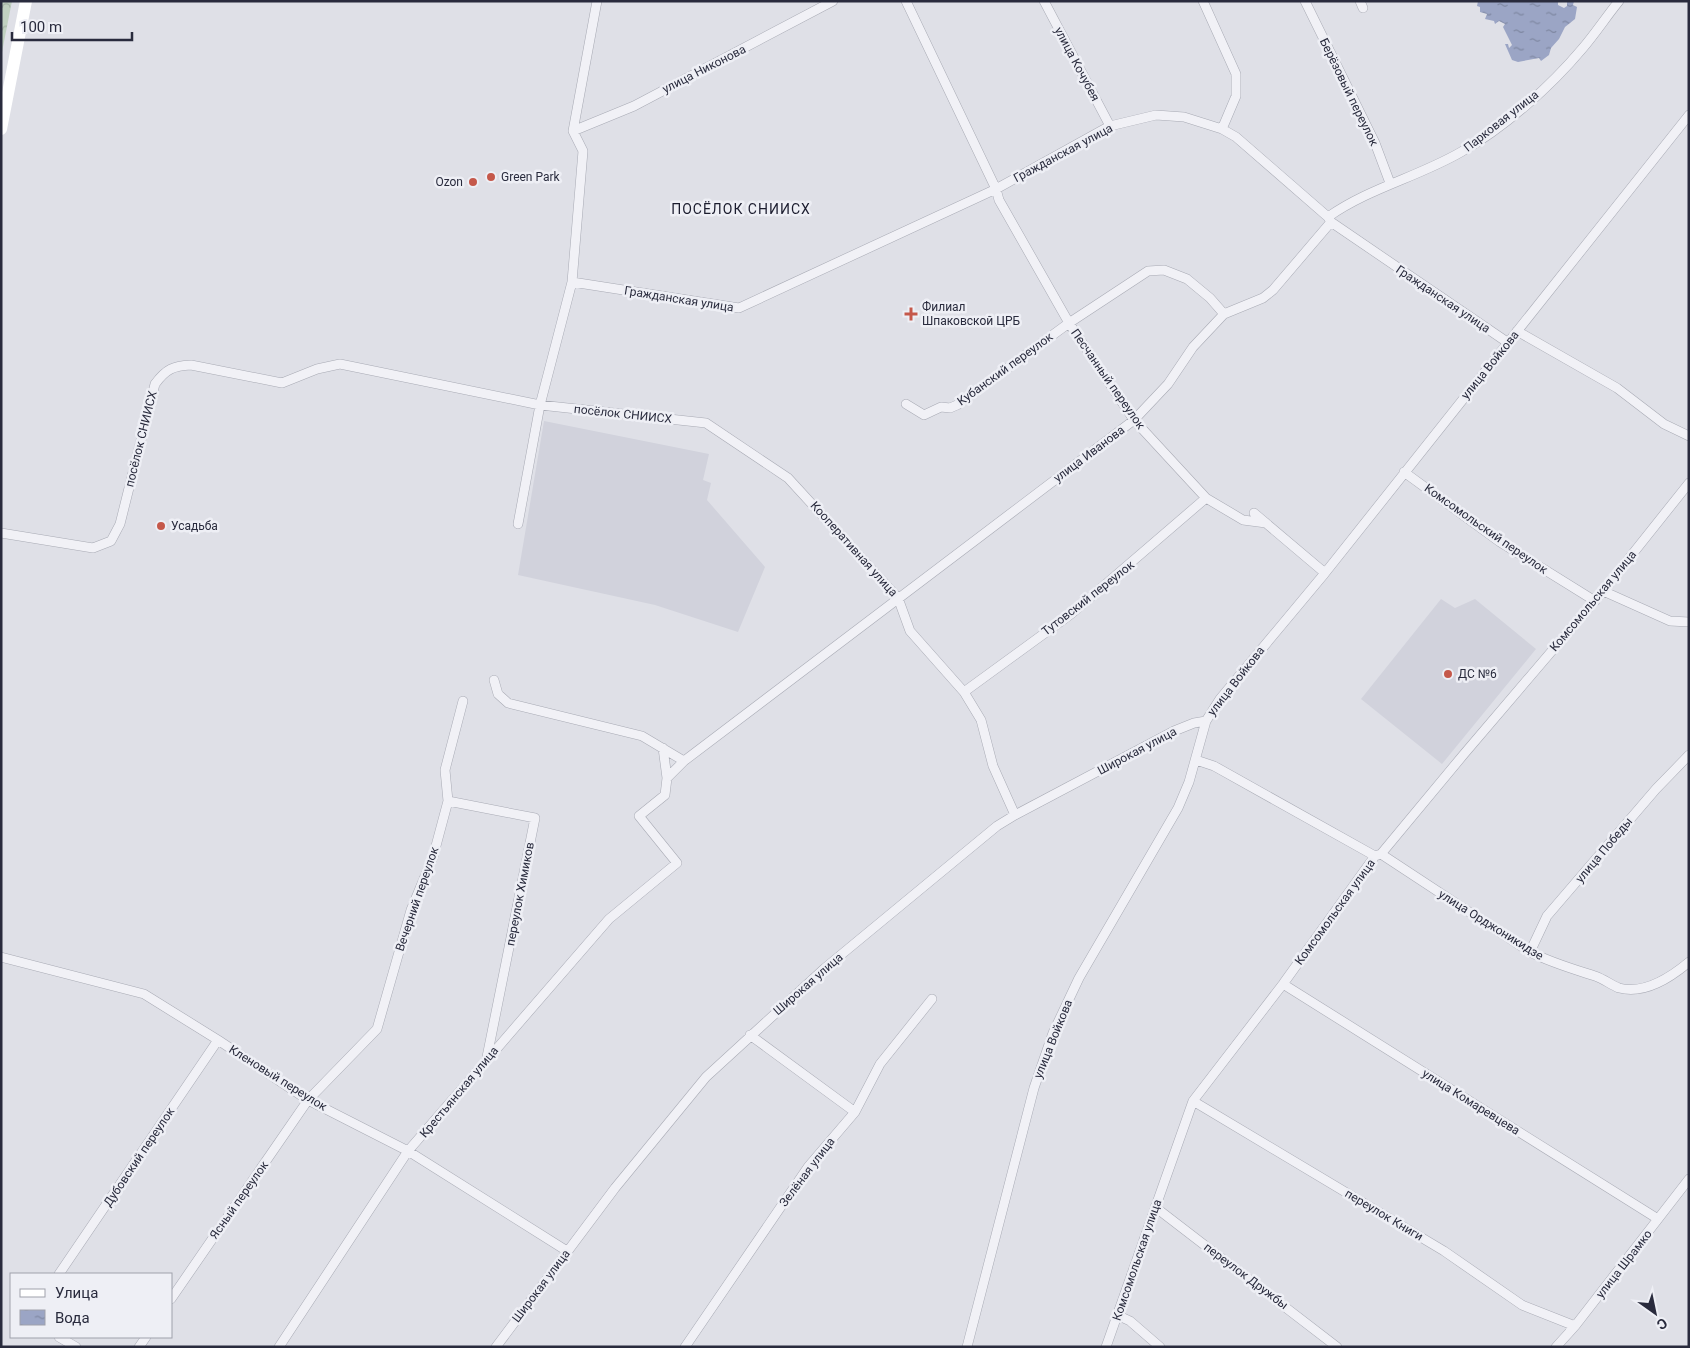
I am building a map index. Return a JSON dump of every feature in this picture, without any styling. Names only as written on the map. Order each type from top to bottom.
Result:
[{"type":"street","points":[[1,129],[26,1]]},
{"type":"street","points":[[518,524],[540,405],[572,282],[583,151],[573,132],[597,1]]},
{"type":"street","name":"улица Никонова","points":[[573,132],[634,106],[833,1]]},
{"type":"street","points":[[906,1],[996,189]]},
{"type":"street","name":"улица Кочубея","points":[[1044,1],[1110,126]]},
{"type":"street","points":[[1203,1],[1236,74],[1236,96],[1222,128]]},
{"type":"street","name":"Берёзовый переулок","points":[[1305,1],[1375,144],[1390,183]]},
{"type":"street","name":"Парковая улица","points":[[1329,219],[1344,206],[1390,183],[1430,168],[1462,152],[1499,125],[1552,81],[1583,48],[1619,1]]},
{"type":"street","name":"Гражданская улица","points":[[572,282],[739,308],[996,189],[1110,126],[1156,116],[1184,116],[1222,128],[1236,137],[1329,219],[1507,342]]},
{"type":"street","name":"улица Войкова","points":[[967,1347],[1034,1088],[1053,1032],[1083,970],[1178,808],[1190,782],[1206,721],[1220,700],[1325,573],[1507,342],[1689,116]]},
{"type":"street","name":"Песчанный переулок","points":[[996,189],[999,200],[1069,323],[1134,420],[1206,498],[1243,520],[1266,523]]},
{"type":"street","name":"улица Иванова","points":[[667,778],[684,762],[1134,420],[1168,384],[1193,347],[1224,314],[1263,298],[1274,290],[1329,219]]},
{"type":"street","name":"Кубанский переулок","points":[[906,404],[924,414],[941,407],[950,408],[958,405],[1069,323],[1148,271],[1164,270],[1188,279],[1210,298],[1224,314]]},
{"type":"street","points":[[1517,331],[1617,388],[1664,424],[1689,436]]},
{"type":"street","name":"посёлок СНИИСХ","points":[[1,532],[93,548],[111,541],[120,524],[155,384],[167,369],[176,366],[191,365],[282,383],[317,369],[340,364],[540,405],[706,423]]},
{"type":"street","name":"Кооперативная улица","points":[[706,423],[788,478],[898,598],[910,631],[964,692],[981,720],[993,766],[1015,815]]},
{"type":"street","name":"Комсомольский переулок","points":[[1404,472],[1500,542],[1595,601]]},
{"type":"street","name":"Комсомольская улица","points":[[1106,1347],[1193,1100],[1283,984],[1378,855],[1604,592],[1689,483]]},
{"type":"street","name":"Тутовский переулок","points":[[964,692],[1071,614],[1206,498]]},
{"type":"street","points":[[1254,513],[1325,573]]},
{"type":"street","points":[[1604,592],[1670,621],[1689,622]]},
{"type":"street","points":[[494,680],[498,694],[508,702],[642,736],[684,762]]},
{"type":"street","name":"Вечерний переулок","points":[[308,1100],[377,1029],[411,910],[433,857],[448,801],[445,770],[463,702]]},
{"type":"street","name":"Широкая улица","points":[[496,1347],[567,1250],[680,1106],[706,1077],[750,1035],[825,968],[964,852],[1015,815],[1174,731],[1194,722],[1206,721]]},
{"type":"street","points":[[663,748],[667,778]]},
{"type":"street","name":"улица Победы","points":[[1530,952],[1547,916],[1656,789],[1689,755]]},
{"type":"street","name":"улица Орджоникидзе","points":[[1196,760],[1214,766],[1378,855],[1530,952],[1556,965],[1605,979],[1619,988],[1636,988],[1661,982],[1689,962]]},
{"type":"street","name":"Крестьянская улица","points":[[279,1347],[408,1151],[609,919],[677,863],[639,816],[666,795],[667,778]]},
{"type":"street","name":"переулок Химиков","points":[[448,801],[535,818],[487,1058]]},
{"type":"street","name":"Кленовый переулок","points":[[1,958],[144,994],[218,1040],[308,1100],[408,1151],[567,1250]]},
{"type":"street","name":"улица Комаревцева","points":[[1283,984],[1658,1219]]},
{"type":"street","name":"Зелёная улица","points":[[685,1347],[808,1167],[855,1112],[880,1064],[932,999]]},
{"type":"street","points":[[750,1035],[855,1112]]},
{"type":"street","name":"Дубовский переулок","points":[[60,1273],[218,1040]]},
{"type":"street","name":"Ясный переулок","points":[[172,1298],[308,1100]]},
{"type":"street","name":"переулок Книги","points":[[1193,1100],[1444,1251],[1522,1305],[1575,1326]]},
{"type":"street","name":"улица Шрамко","points":[[1556,1347],[1575,1326],[1689,1179]]},
{"type":"street","name":"переулок Дружбы","points":[[1155,1207],[1337,1347]]},
{"type":"street","points":[[1117,1315],[1130,1322],[1160,1347]]},
{"type":"street","points":[[61,1338],[76,1347]]},
{"type":"shaded area","points":[[544,421],[709,454],[703,480],[711,483],[707,500],[765,567],[738,632],[655,605],[518,575]]},
{"type":"shaded area","name":"ДС №6","points":[[1441,599],[1455,608],[1475,599],[1536,649],[1442,764],[1361,699]]},
{"type":"green space","points":[[1,1],[12,1],[1,57]]},
{"type":"water","points":[[1478,1],[1558,1],[1558,5],[1564,8],[1567,6],[1567,1],[1574,1],[1573,5],[1577,7],[1575,19],[1565,27],[1559,39],[1551,48],[1549,55],[1541,61],[1539,58],[1518,62],[1512,60],[1505,44],[1508,44],[1509,48],[1512,45],[1503,27],[1505,24],[1499,21],[1495,24],[1494,21],[1485,19],[1487,14],[1480,12],[1480,7],[1477,6]]},
{"type":"place","name":"Green Park","points":[[491,177]]},
{"type":"place","name":"Ozon","points":[[473,182]]},
{"type":"place","name":"Филиал Шпаковской ЦРБ","points":[[911,314]]},
{"type":"place","name":"Усадьба","points":[[161,526]]},
{"type":"place","name":"ДС №6","points":[[1448,674]]},
{"type":"district","name":"ПОСЁЛОК СНИИСХ","points":[[741,209]]}]
